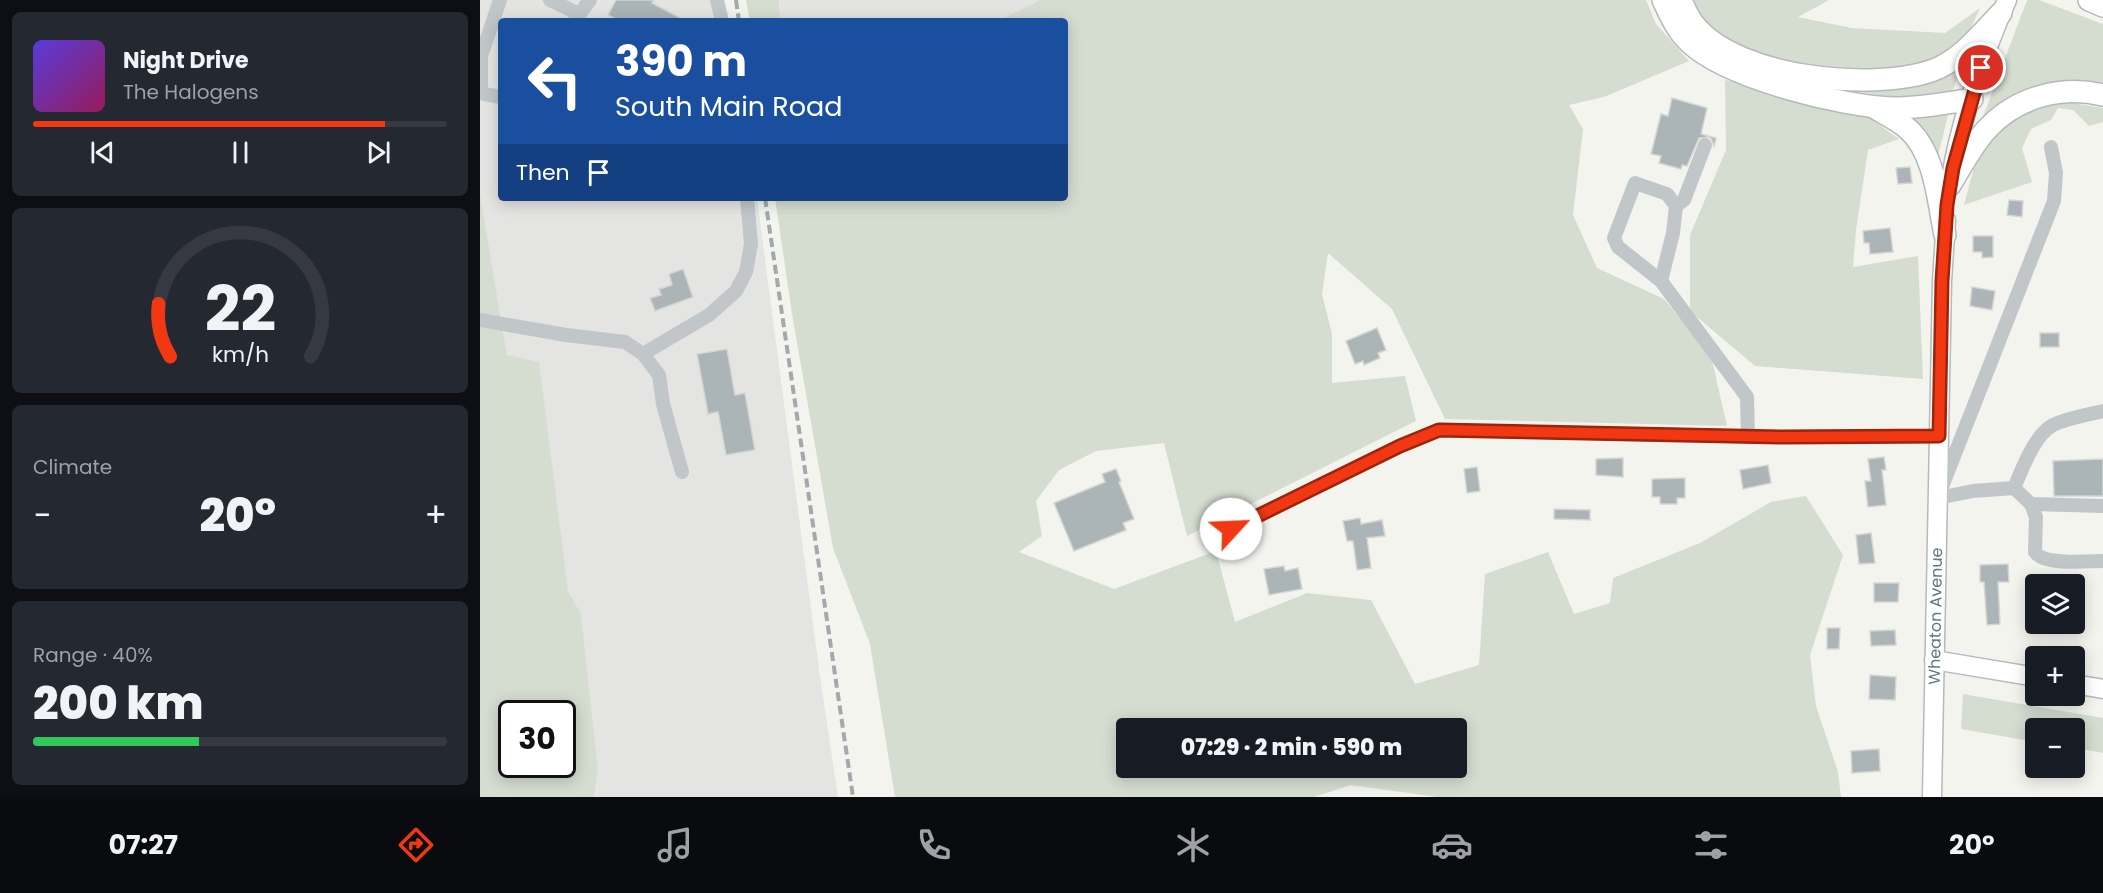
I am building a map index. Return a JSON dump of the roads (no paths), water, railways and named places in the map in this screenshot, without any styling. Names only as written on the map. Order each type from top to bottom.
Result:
[{"type":"highway","points":[[1663,0],[1673,22],[1688,41],[1716,62],[1741,74],[1807,92],[1872,106],[1897,108],[1972,99]]},
{"type":"highway","points":[[1681,0],[1688,16],[1707,38],[1734,53],[1766,66],[1803,75],[1845,80],[1887,79],[1933,70],[1959,56],[2004,7]]},
{"type":"highway","points":[[2089,0],[2103,6]]},
{"type":"highway","points":[[1950,185],[1978,140],[1989,127],[2018,105],[2033,98],[2067,91],[2103,95]]},
{"type":"highway","points":[[1872,106],[1897,120],[1910,130],[1919,142],[1933,177],[1945,235]]},
{"type":"main road","name":"Wheaton Avenue","points":[[1932,797],[1945,235],[1953,168],[1972,99],[2004,7]]},
{"type":"main road","points":[[1934,660],[2025,675]]},
{"type":"main road","points":[[2085,686],[2103,689]]},
{"type":"street","points":[[498,96],[484,94],[481,91],[481,56],[500,0]]},
{"type":"street","points":[[550,0],[577,18],[591,0]]},
{"type":"street","points":[[717,0],[721,18]]},
{"type":"street","points":[[1661,281],[1673,233],[1676,206],[1683,200],[1705,145]]},
{"type":"street","points":[[1938,498],[2054,201],[2056,173],[2051,147]]},
{"type":"street","points":[[1676,206],[1666,194],[1635,183],[1614,238],[1618,247],[1661,281],[1748,397],[1748,436]]},
{"type":"street","points":[[643,354],[709,315],[736,291],[746,272],[751,244],[747,201]]},
{"type":"street","points":[[480,320],[566,335],[625,342],[643,354],[659,375],[663,404],[682,472]]},
{"type":"street","points":[[2014,488],[2041,435],[2052,426],[2103,411]]},
{"type":"street","points":[[1211,538],[1400,446],[1439,430],[1748,436],[1939,436]]},
{"type":"street","points":[[1938,498],[1972,491],[2014,488],[2031,504],[2036,517],[2035,552],[2038,556],[2051,561],[2103,561]]},
{"type":"street","points":[[2031,504],[2103,506]]},
{"type":"railway","points":[[736,0],[739,18]]},
{"type":"railway","points":[[765,201],[853,797]]}]
